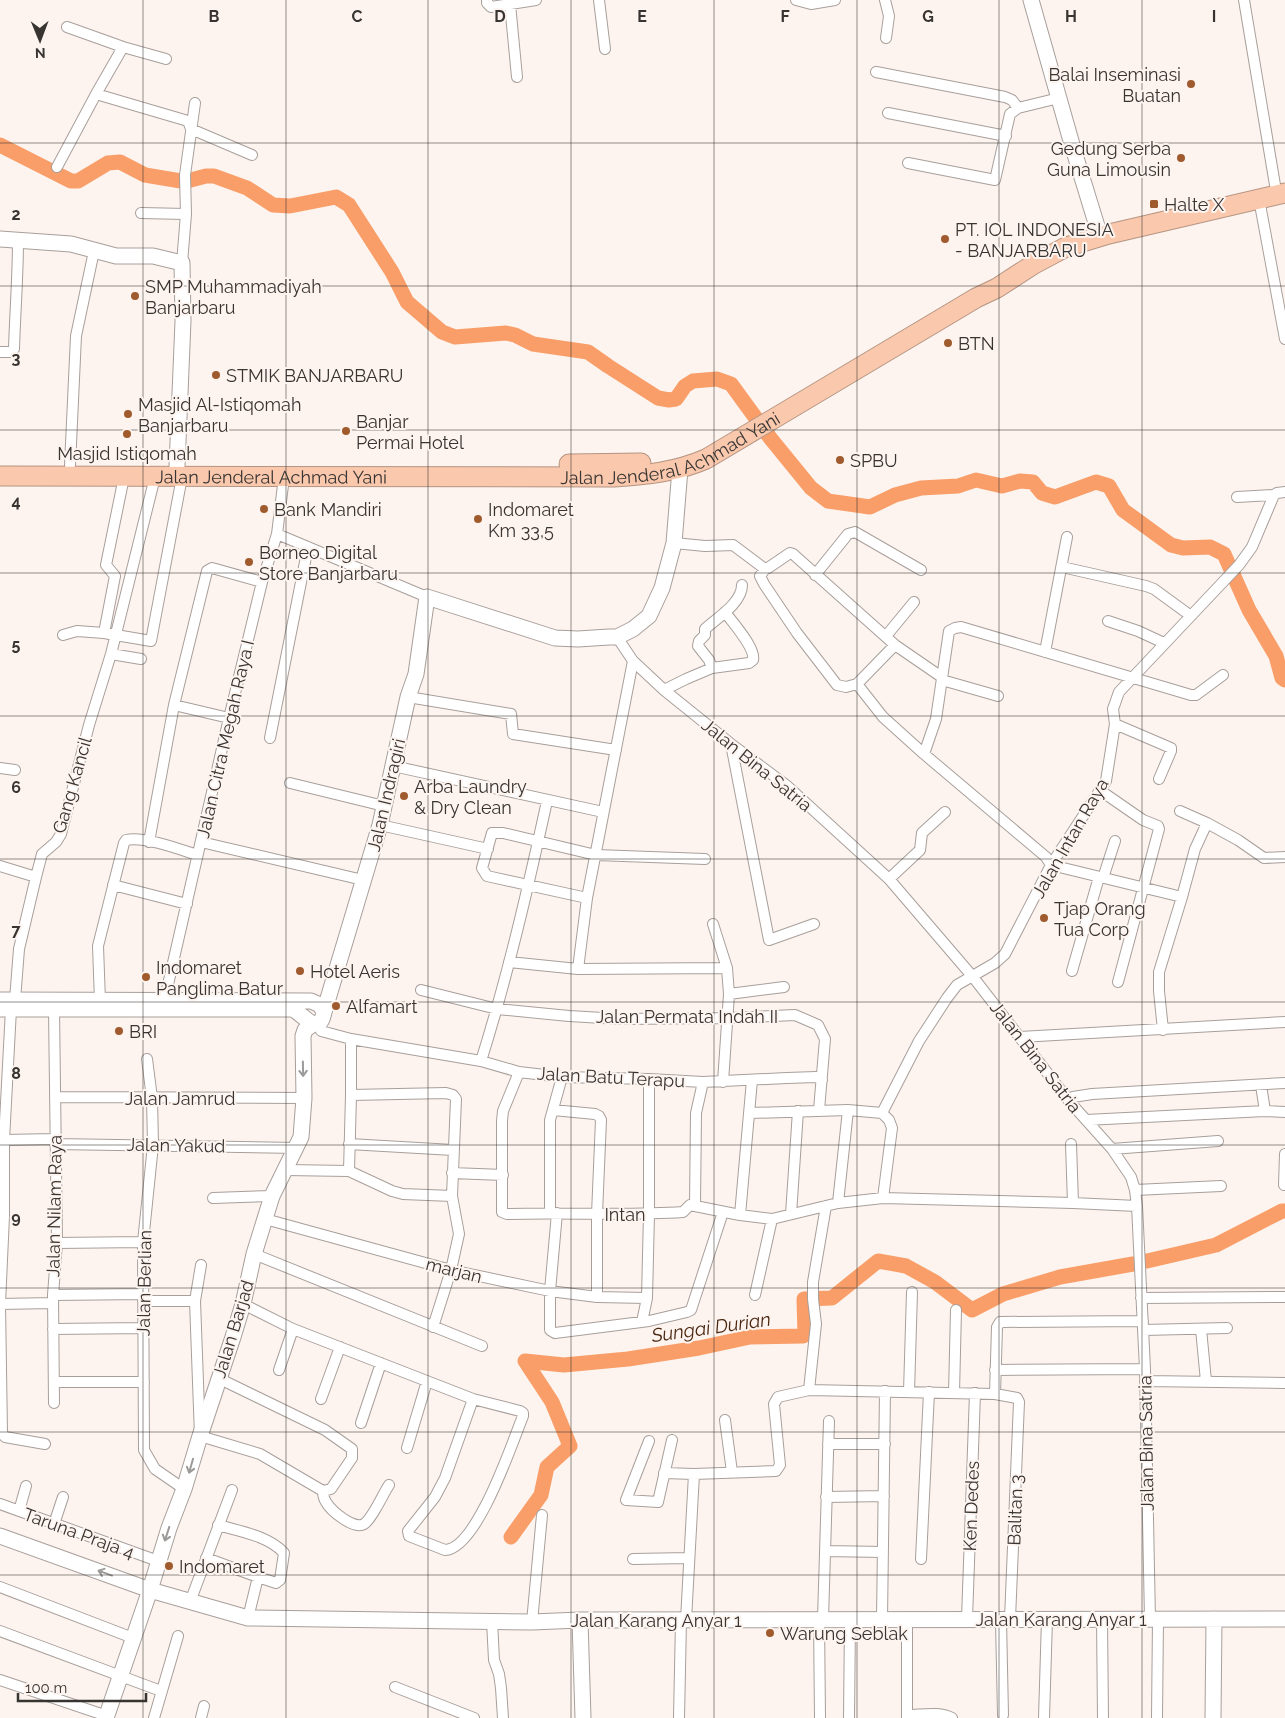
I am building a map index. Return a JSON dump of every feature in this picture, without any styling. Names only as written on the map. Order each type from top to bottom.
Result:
[{"type":"highway","name":"Jalan Jenderal Achmad Yani","points":[[1103,229],[1260,199],[1282,187]]},
{"type":"highway","name":"Jalan Jenderal Achmad Yani","points":[[493,471],[614,477],[646,475],[680,469],[706,459],[764,417],[997,288],[1034,264],[1103,229],[1282,187]]},
{"type":"highway","name":"Jalan Jenderal Achmad Yani","points":[[0,476],[155,477],[180,471],[493,471],[647,463],[674,458],[744,430]]},
{"type":"highway","name":"Jalan Jenderal Achmad Yani","points":[[0,465],[70,465],[284,477],[406,472]]},
{"type":"main road","points":[[1032,0],[1059,98],[1077,146],[1103,229]]},
{"type":"main road","points":[[1041,0],[1077,146]]},
{"type":"main road","points":[[0,239],[71,244],[116,256],[153,256],[182,264],[183,321],[180,471]]},
{"type":"main road","points":[[426,598],[555,638],[578,639],[617,636],[633,630],[649,616],[662,588],[674,543],[680,469]]},
{"type":"main road","name":"Jalan Indragiri","points":[[304,1098],[303,1036],[305,1030],[318,1019],[330,989],[380,825],[408,697],[416,674],[426,598]]},
{"type":"main road","points":[[311,1001],[330,989]]},
{"type":"main road","points":[[100,1001],[311,1001],[320,1005],[318,1019],[308,1022],[297,1011],[292,1009],[54,1010],[7,1004],[100,1001]]},
{"type":"main road","name":"Jalan Barjad","points":[[106,1717],[150,1590],[169,1528],[184,1489],[243,1304],[254,1254],[272,1196],[301,1137],[304,1098]]},
{"type":"main road","name":"Jalan Karang Anyar 1","points":[[0,1536],[150,1590],[248,1618],[532,1622],[580,1620],[821,1619],[1285,1619]]},
{"type":"main road","points":[[1213,1718],[1214,1619]]},
{"type":"main road","points":[[580,1620],[583,1718]]},
{"type":"street","points":[[487,0],[491,7],[536,0]]},
{"type":"street","points":[[599,0],[605,49]]},
{"type":"street","points":[[796,0],[812,4],[835,0]]},
{"type":"street","points":[[885,0],[889,16],[886,38]]},
{"type":"street","points":[[1244,0],[1282,187]]},
{"type":"street","points":[[510,4],[517,77]]},
{"type":"street","points":[[67,27],[123,47],[166,59]]},
{"type":"street","points":[[57,167],[123,47]]},
{"type":"street","points":[[876,72],[1005,97],[1012,100],[1018,108]]},
{"type":"street","points":[[96,94],[188,121],[191,129],[252,155]]},
{"type":"street","points":[[908,163],[995,180],[1010,114],[1018,108],[1059,98]]},
{"type":"street","points":[[182,264],[186,214],[185,175],[195,103]]},
{"type":"street","points":[[888,113],[1006,136]]},
{"type":"street","points":[[1260,199],[1285,339]]},
{"type":"street","points":[[141,213],[186,214]]},
{"type":"street","points":[[0,352],[12,352],[14,349],[15,306],[18,286],[18,240]]},
{"type":"street","points":[[70,465],[76,336],[94,251]]},
{"type":"street","points":[[63,635],[76,631],[104,633],[151,641],[180,471]]},
{"type":"street","points":[[104,633],[115,576],[106,565],[124,477]]},
{"type":"street","name":"Gang Kancil","points":[[45,1444],[5,1437],[2,1433],[0,1304],[4,1216],[7,1004],[18,949],[42,854],[56,842],[60,834],[89,725],[111,654],[155,477]]},
{"type":"street","name":"Jalan Citra Megah Raya I","points":[[164,1002],[229,718],[262,582],[277,534],[284,477]]},
{"type":"street","points":[[1237,497],[1274,495],[1285,492]]},
{"type":"street","name":"Jalan Intan Raya","points":[[882,1113],[920,1041],[957,985],[1001,959],[1005,954],[1051,865],[1101,791],[1108,774],[1115,724],[1113,709],[1116,698],[1131,678],[1227,580],[1239,565],[1252,547],[1274,495]]},
{"type":"street","points":[[815,575],[848,534],[855,532],[921,570]]},
{"type":"street","points":[[277,534],[426,598]]},
{"type":"street","points":[[1045,652],[1067,537]]},
{"type":"street","points":[[674,543],[705,546],[732,545],[765,568]]},
{"type":"street","points":[[270,738],[308,547]]},
{"type":"street","points":[[895,644],[857,684],[846,688],[837,685],[760,576],[765,568],[791,553],[895,644],[943,679],[998,696]]},
{"type":"street","points":[[1062,567],[1154,589],[1191,616]]},
{"type":"street","points":[[149,842],[174,705],[209,569],[212,568],[262,582]]},
{"type":"street","points":[[712,668],[709,660],[700,651],[699,641],[705,635],[705,629],[740,596],[742,585]]},
{"type":"street","points":[[886,636],[914,602]]},
{"type":"street","points":[[664,690],[686,678],[712,668],[749,663],[753,660],[752,649],[725,612]]},
{"type":"street","points":[[1108,621],[1138,631],[1164,643]]},
{"type":"street","points":[[924,754],[936,719],[949,631],[955,628],[961,627],[1194,695],[1223,675]]},
{"type":"street","name":"Jalan Bina Satria","points":[[617,636],[633,661],[664,690],[786,785],[889,879],[972,977],[1069,1101],[1112,1149],[1131,1177],[1137,1206],[1143,1325],[1157,1718]]},
{"type":"street","points":[[111,654],[141,659]]},
{"type":"street","points":[[578,969],[587,898],[633,661]]},
{"type":"street","points":[[857,684],[882,717],[1046,857],[1051,865],[1182,897]]},
{"type":"street","points":[[408,697],[511,714],[513,734],[616,750]]},
{"type":"street","points":[[174,705],[229,718]]},
{"type":"street","points":[[1115,724],[1170,748],[1171,751],[1159,779]]},
{"type":"street","points":[[731,744],[769,940],[814,924]]},
{"type":"street","points":[[393,766],[603,812]]},
{"type":"street","points":[[0,768],[15,770]]},
{"type":"street","points":[[290,783],[384,806]]},
{"type":"street","points":[[1101,791],[1143,820],[1159,827],[1118,982]]},
{"type":"street","points":[[481,1061],[509,962],[547,801]]},
{"type":"street","points":[[1180,811],[1207,822],[1264,858],[1285,857]]},
{"type":"street","points":[[889,879],[920,850],[922,833],[945,812]]},
{"type":"street","points":[[1163,1030],[1159,972],[1195,849],[1207,822]]},
{"type":"street","points":[[380,825],[488,849]]},
{"type":"street","points":[[587,898],[488,876],[482,868],[492,833],[503,833],[596,855],[705,859]]},
{"type":"street","points":[[100,1001],[98,946],[126,840],[132,839],[149,842],[197,855]]},
{"type":"street","points":[[1072,970],[1101,878],[1115,841]]},
{"type":"street","points":[[201,842],[363,880]]},
{"type":"street","points":[[0,866],[36,877]]},
{"type":"street","points":[[113,885],[187,904]]},
{"type":"street","points":[[713,924],[727,968],[729,994],[723,1082]]},
{"type":"street","points":[[509,962],[578,969],[727,968]]},
{"type":"street","points":[[729,994],[784,987]]},
{"type":"street","name":"Jalan Permata Indah II","points":[[421,990],[497,1009],[569,1016],[611,1018],[795,1016],[818,1025],[825,1039],[822,1080]]},
{"type":"street","name":"Jalan Nilam Raya","points":[[54,1010],[57,1243],[53,1299],[54,1403]]},
{"type":"street","name":"Jalan Batu Terapu","points":[[318,1019],[321,1030],[351,1039],[481,1061],[519,1072],[562,1078],[723,1082],[816,1077],[822,1080]]},
{"type":"street","points":[[1020,1037],[1285,1022]]},
{"type":"street","points":[[349,1171],[352,1095],[351,1039]]},
{"type":"street","name":"Jalan Berlian","points":[[147,1059],[152,1098],[153,1145],[143,1242],[144,1450],[155,1470],[184,1489]]},
{"type":"street","name":"Intan","points":[[519,1072],[503,1111],[502,1212],[507,1214],[649,1214],[683,1212],[690,1205],[695,1205]]},
{"type":"street","points":[[562,1078],[550,1120],[553,1213],[550,1291],[551,1332],[642,1322],[691,1310],[724,1212]]},
{"type":"street","points":[[642,1322],[647,1298],[649,1079]]},
{"type":"street","points":[[740,1215],[752,1080]]},
{"type":"street","points":[[819,1110],[822,1080]]},
{"type":"street","points":[[703,1082],[696,1113],[695,1205],[740,1215],[772,1219],[838,1203],[883,1198],[1137,1206]]},
{"type":"street","points":[[1069,1101],[1073,1097],[1092,1094],[1285,1084]]},
{"type":"street","points":[[1261,1085],[1265,1110]]},
{"type":"street","points":[[352,1095],[446,1093],[453,1095],[456,1099],[452,1196],[458,1234],[451,1270],[434,1327]]},
{"type":"street","name":"Jalan Jamrud","points":[[55,1097],[304,1098]]},
{"type":"street","points":[[553,1110],[595,1114],[601,1120],[597,1214],[597,1297]]},
{"type":"street","points":[[838,1203],[848,1110]]},
{"type":"street","points":[[750,1113],[848,1110],[882,1113],[890,1120],[892,1128],[883,1198]]},
{"type":"street","points":[[1086,1120],[1265,1110],[1285,1112]]},
{"type":"street","points":[[791,1214],[798,1111]]},
{"type":"street","name":"Jalan Yakud","points":[[4,1140],[296,1148]]},
{"type":"street","points":[[1112,1149],[1218,1141]]},
{"type":"street","points":[[349,1144],[453,1150]]},
{"type":"street","points":[[1071,1144],[1073,1203]]},
{"type":"street","points":[[1284,1185],[1285,1154]]},
{"type":"street","points":[[285,1170],[349,1171],[392,1191],[404,1194],[452,1196]]},
{"type":"street","points":[[452,1173],[503,1175]]},
{"type":"street","points":[[1135,1190],[1221,1186]]},
{"type":"street","points":[[213,1198],[272,1196]]},
{"type":"street","points":[[809,1390],[816,1324],[812,1290],[826,1206]]},
{"type":"street","name":"marjan","points":[[265,1219],[451,1270],[550,1291],[597,1297],[647,1298]]},
{"type":"street","points":[[754,1295],[772,1219]]},
{"type":"street","points":[[57,1243],[143,1242]]},
{"type":"street","points":[[254,1254],[482,1346]]},
{"type":"street","points":[[201,1265],[195,1301],[200,1436],[260,1454],[323,1491]]},
{"type":"street","points":[[909,1392],[912,1292]]},
{"type":"street","points":[[0,1304],[53,1299],[143,1297],[195,1301]]},
{"type":"street","points":[[1141,1298],[1285,1297]]},
{"type":"street","points":[[243,1304],[293,1329],[427,1381],[474,1399],[520,1411],[523,1416],[484,1510],[464,1540],[451,1550],[445,1550],[409,1536],[408,1531],[435,1498],[445,1478],[474,1399]]},
{"type":"street","points":[[954,1393],[956,1310]]},
{"type":"street","points":[[664,1473],[694,1474],[776,1471],[779,1469],[774,1404],[778,1397],[809,1390],[995,1394],[997,1327],[1000,1322],[1143,1325],[1201,1329],[1226,1328]]},
{"type":"street","points":[[53,1329],[143,1328]]},
{"type":"street","points":[[278,1370],[293,1329]]},
{"type":"street","points":[[1201,1329],[1206,1381]]},
{"type":"street","points":[[321,1400],[340,1347]]},
{"type":"street","points":[[361,1423],[382,1363]]},
{"type":"street","points":[[995,1370],[1145,1369]]},
{"type":"street","points":[[218,1378],[325,1430],[352,1449],[352,1458],[342,1473],[331,1488],[323,1491]]},
{"type":"street","points":[[408,1448],[427,1381]]},
{"type":"street","points":[[1145,1381],[1285,1383]]},
{"type":"street","points":[[54,1382],[144,1382]]},
{"type":"street","points":[[882,1620],[885,1392]]},
{"type":"street","points":[[921,1559],[929,1392]]},
{"type":"street","name":"Ken Dedes","points":[[967,1619],[975,1393]]},
{"type":"street","name":"Balitan 3","points":[[995,1394],[1014,1397],[1019,1402],[1006,1619],[1003,1715]]},
{"type":"street","points":[[725,1420],[732,1472]]},
{"type":"street","points":[[820,1718],[821,1619],[829,1421]]},
{"type":"street","points":[[649,1441],[626,1500],[658,1502],[672,1440]]},
{"type":"street","points":[[828,1444],[885,1444]]},
{"type":"street","points":[[679,1718],[683,1620],[694,1474]]},
{"type":"street","points":[[323,1491],[324,1501],[334,1513],[357,1526],[363,1524],[368,1519],[389,1485]]},
{"type":"street","points":[[18,1511],[26,1486]]},
{"type":"street","points":[[190,1602],[232,1490]]},
{"type":"street","points":[[826,1497],[884,1496]]},
{"type":"street","points":[[54,1524],[63,1497]]},
{"type":"street","name":"Taruna Praja 4","points":[[0,1504],[158,1562]]},
{"type":"street","points":[[532,1622],[542,1515]]},
{"type":"street","points":[[206,1558],[276,1583],[280,1580],[284,1553],[280,1549],[262,1539],[218,1525]]},
{"type":"street","points":[[825,1551],[883,1552]]},
{"type":"street","points":[[633,1559],[689,1558]]},
{"type":"street","points":[[248,1618],[258,1577]]},
{"type":"street","points":[[0,1587],[133,1638]]},
{"type":"street","points":[[907,1619],[907,1717],[936,1714],[952,1718]]},
{"type":"street","points":[[1044,1718],[1047,1619]]},
{"type":"street","points":[[1102,1619],[1103,1718]]},
{"type":"street","points":[[850,1620],[850,1718]]},
{"type":"street","points":[[492,1621],[494,1660],[499,1674],[503,1718]]},
{"type":"street","points":[[0,1632],[162,1691]]},
{"type":"street","points":[[154,1718],[178,1636]]},
{"type":"street","points":[[0,1680],[106,1717]]},
{"type":"street","points":[[395,1687],[474,1718]]},
{"type":"street","points":[[201,1718],[204,1706]]},
{"type":"waterway","points":[[0,145],[71,181],[78,181],[108,163],[120,162],[145,175],[181,181],[214,176],[247,188],[273,205],[290,206],[336,197],[349,205],[392,272],[407,302],[442,332],[455,337],[506,333],[515,335],[533,344],[588,352],[658,398],[669,400],[676,399],[685,386],[693,381],[717,379],[731,384],[771,439],[811,488],[828,501],[870,507],[895,495],[921,488],[958,486],[976,480],[1002,486],[1020,481],[1033,482],[1042,493],[1055,497],[1096,482],[1109,486],[1123,510],[1171,545],[1183,548],[1210,547],[1224,554],[1249,610],[1276,656],[1282,678],[1285,680]]},
{"type":"waterway","name":"Sungai Durian","points":[[1147,1261],[1216,1245],[1285,1211]]},
{"type":"waterway","name":"Sungai Durian","points":[[511,1537],[541,1495],[547,1467],[570,1446],[552,1402],[525,1361],[564,1365],[628,1359],[699,1348],[750,1337],[803,1336],[805,1335],[804,1299],[832,1298],[878,1261],[906,1266],[935,1282],[972,1310],[1003,1294],[1060,1277],[1133,1264]]},
{"type":"place","name":"Balai Inseminasi Buatan","points":[[1191,84]]},
{"type":"place","name":"Gedung Serba Guna Limousin","points":[[1181,158]]},
{"type":"place","name":"Halte X","points":[[1154,204]]},
{"type":"place","name":"PT. IOL INDONESIA - BANJARBARU","points":[[945,239]]},
{"type":"place","name":"SMP Muhammadiyah Banjarbaru","points":[[135,296]]},
{"type":"place","name":"BTN","points":[[948,343]]},
{"type":"place","name":"STMIK BANJARBARU","points":[[216,375]]},
{"type":"place","name":"Masjid Al-Istiqomah Banjarbaru","points":[[128,414]]},
{"type":"place","name":"Banjar Permai Hotel","points":[[346,431]]},
{"type":"place","name":"Masjid Istiqomah","points":[[127,434]]},
{"type":"place","name":"SPBU","points":[[840,460]]},
{"type":"place","name":"Bank Mandiri","points":[[264,509]]},
{"type":"place","name":"Indomaret Km 33,5","points":[[478,519]]},
{"type":"place","name":"Borneo Digital Store Banjarbaru","points":[[249,562]]},
{"type":"place","name":"Arba Laundry & Dry Clean","points":[[404,796]]},
{"type":"place","name":"Tjap Orang Tua Corp","points":[[1044,918]]},
{"type":"place","name":"Hotel Aeris","points":[[300,971]]},
{"type":"place","name":"Indomaret Panglima Batur","points":[[146,977]]},
{"type":"place","name":"Alfamart","points":[[336,1006]]},
{"type":"place","name":"BRI","points":[[119,1031]]},
{"type":"place","name":"Indomaret","points":[[169,1566]]},
{"type":"place","name":"Warung Seblak","points":[[770,1633]]}]
